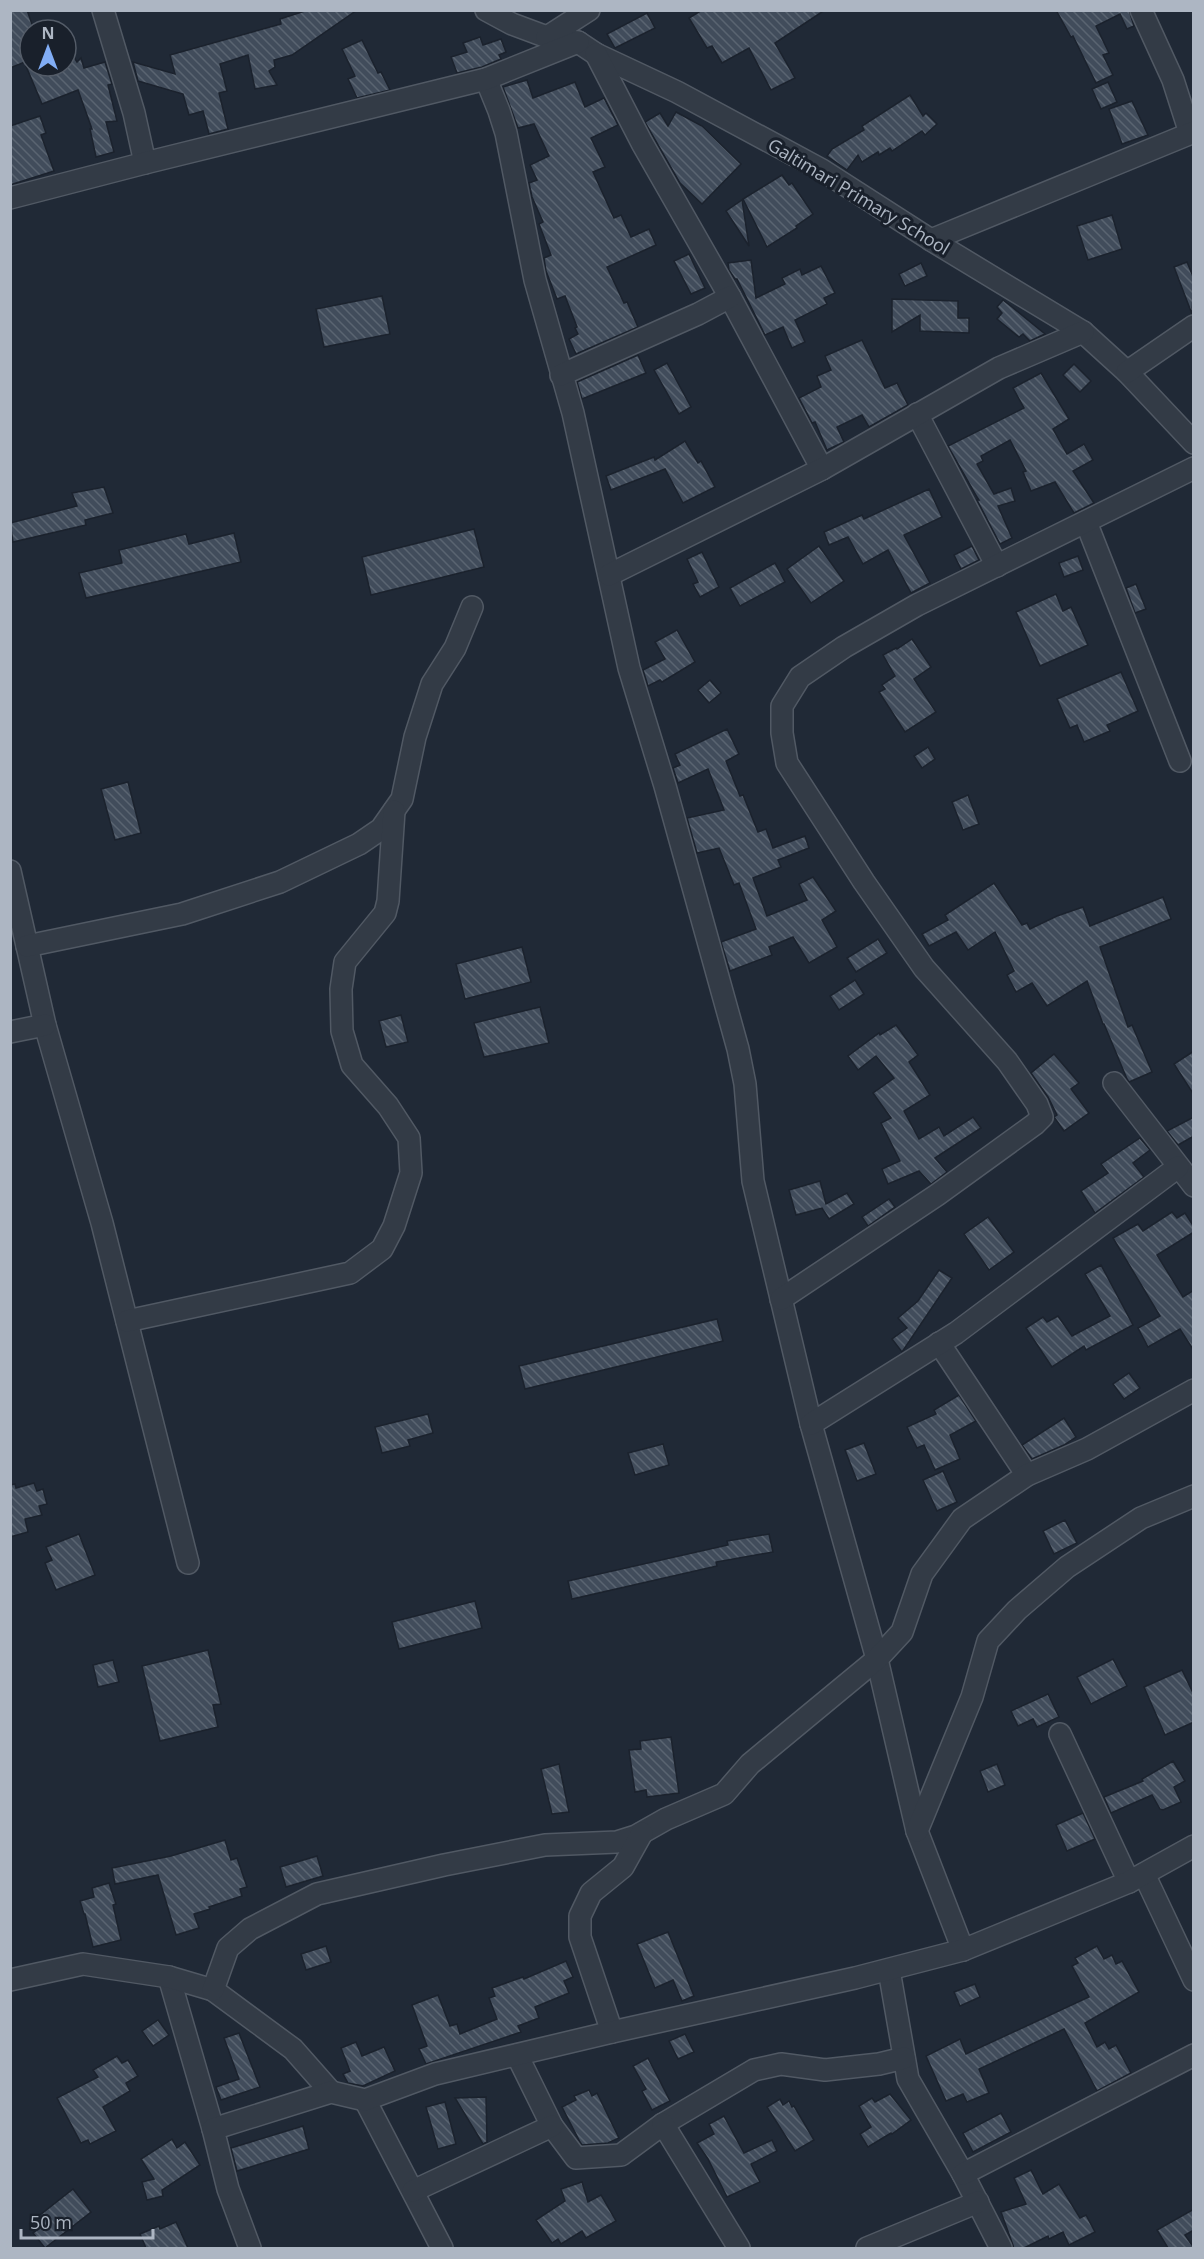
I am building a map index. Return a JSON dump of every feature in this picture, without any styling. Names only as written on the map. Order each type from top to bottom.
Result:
[{"type":"street","points":[[103,10],[134,113],[145,163]]},
{"type":"street","name":"Galtimari Primary School","points":[[486,10],[512,24],[547,37],[578,42],[596,54],[677,92],[822,170],[931,240],[1083,332],[1126,372],[1194,443]]},
{"type":"street","points":[[931,240],[1192,133],[1173,80],[1141,10]]},
{"type":"street","points":[[547,37],[588,11]]},
{"type":"street","points":[[10,198],[486,79],[578,42]]},
{"type":"street","points":[[596,54],[642,143],[730,297],[822,469]]},
{"type":"street","points":[[486,79],[506,133],[536,280],[573,413],[629,668],[665,786],[738,1049],[745,1084],[753,1181],[811,1424],[877,1659],[917,1831],[963,1950]]},
{"type":"street","points":[[561,375],[698,314],[730,297]]},
{"type":"street","points":[[1126,372],[1194,326]]},
{"type":"street","points":[[609,575],[822,469],[999,368],[1083,332]]},
{"type":"street","points":[[917,414],[997,566]]},
{"type":"street","points":[[781,1299],[937,1195],[1035,1124],[1041,1117],[1037,1104],[1007,1061],[924,968],[864,882],[787,763],[782,733],[782,706],[800,677],[844,647],[917,605],[1194,468]]},
{"type":"street","points":[[1086,522],[1180,762]]},
{"type":"street","points":[[27,946],[182,914],[280,882],[359,844],[381,829],[402,799],[415,737],[432,684],[455,648],[472,607]]},
{"type":"street","points":[[127,1321],[350,1273],[382,1249],[394,1226],[411,1173],[409,1138],[388,1106],[352,1065],[342,1031],[341,989],[345,962],[385,912],[388,900],[394,811]]},
{"type":"street","points":[[10,871],[45,1025],[102,1223],[188,1563]]},
{"type":"street","points":[[10,1032],[45,1025]]},
{"type":"street","points":[[1114,1083],[1194,1186]]},
{"type":"street","points":[[811,1424],[939,1343],[1178,1167]]},
{"type":"street","points":[[939,1343],[1027,1475]]},
{"type":"street","points":[[213,1990],[228,1948],[250,1929],[317,1894],[444,1864],[545,1845],[617,1842],[642,1833],[666,1819],[724,1794],[750,1764],[877,1659],[902,1632],[922,1574],[962,1519],[1027,1475],[1087,1449],[1194,1390]]},
{"type":"street","points":[[917,1831],[972,1697],[988,1641],[1017,1611],[1067,1567],[1141,1518],[1194,1496]]},
{"type":"street","points":[[1060,1734],[1136,1878],[1194,1980]]},
{"type":"street","points":[[612,2032],[580,1937],[580,1916],[591,1893],[623,1867],[642,1833]]},
{"type":"street","points":[[213,2128],[331,2092],[364,2100],[435,2074],[889,1970],[963,1950],[1136,1878],[1194,1846]]},
{"type":"street","points":[[10,1980],[83,1964],[169,1977],[213,1990],[293,2049],[331,2092]]},
{"type":"street","points":[[889,1970],[908,2079],[963,2174],[1001,2248]]},
{"type":"street","points":[[169,1977],[213,2128],[228,2189],[250,2248]]},
{"type":"street","points":[[517,2055],[552,2126],[576,2158],[621,2155],[663,2124],[754,2070],[782,2064],[825,2070],[879,2064],[904,2058]]},
{"type":"street","points":[[963,2174],[1194,2055]]},
{"type":"street","points":[[364,2100],[442,2248]]},
{"type":"street","points":[[663,2124],[739,2248]]},
{"type":"street","points":[[413,2191],[552,2126]]},
{"type":"street","points":[[867,2248],[978,2202]]},
{"type":"building","points":[[10,10],[27,10],[30,18],[18,18],[18,65],[10,68]]},
{"type":"building","points":[[308,10],[357,10],[292,55],[274,60],[275,67],[269,71],[277,85],[255,89],[248,55],[220,64],[227,91],[219,93],[228,129],[209,134],[203,111],[189,115],[183,94],[138,81],[133,62],[175,74],[170,55],[281,24],[280,19]]},
{"type":"building","points":[[702,10],[825,10],[775,43],[795,78],[771,90],[749,48],[722,63],[712,46],[707,48],[689,18]]},
{"type":"building","points":[[1056,10],[1129,10],[1134,26],[1127,29],[1120,14],[1096,26],[1109,53],[1103,55],[1113,75],[1096,83],[1073,36],[1071,37]]},
{"type":"building","points":[[647,13],[655,28],[615,48],[607,34]]},
{"type":"building","points":[[480,37],[483,45],[501,39],[506,52],[499,55],[501,59],[482,67],[457,73],[451,57],[467,52],[463,43]]},
{"type":"building","points":[[362,40],[378,73],[381,72],[390,90],[357,98],[348,79],[355,76],[342,49]]},
{"type":"building","points":[[81,58],[84,68],[105,62],[112,84],[108,85],[117,121],[106,122],[114,152],[96,157],[90,129],[92,129],[78,90],[42,104],[31,78],[78,78],[78,61]]},
{"type":"building","points":[[527,80],[533,98],[575,82],[585,107],[604,98],[618,125],[591,138],[605,167],[593,172],[614,218],[621,215],[631,237],[649,229],[656,245],[607,267],[638,327],[576,354],[569,339],[578,334],[575,328],[577,327],[565,296],[557,299],[546,271],[544,258],[551,255],[539,224],[543,222],[532,197],[529,183],[537,180],[530,165],[549,156],[534,124],[518,128],[503,87]]},
{"type":"building","points":[[1108,82],[1117,102],[1101,109],[1092,89]]},
{"type":"building","points":[[910,95],[923,116],[926,113],[937,124],[925,135],[922,131],[892,151],[890,148],[879,155],[878,152],[862,162],[858,155],[847,170],[827,156],[832,149],[864,130],[862,126]]},
{"type":"building","points":[[1132,101],[1148,135],[1122,144],[1109,109]]},
{"type":"building","points":[[676,112],[702,126],[741,164],[702,204],[680,183],[645,122],[660,113],[668,126]]},
{"type":"building","points":[[40,116],[46,133],[41,135],[54,171],[10,185],[10,126]]},
{"type":"building","points":[[782,175],[789,185],[792,183],[813,214],[796,226],[797,228],[767,247],[743,199]]},
{"type":"building","points":[[742,200],[749,246],[726,211]]},
{"type":"building","points":[[1112,215],[1122,249],[1088,260],[1077,226]]},
{"type":"building","points":[[689,254],[705,288],[691,294],[674,261]]},
{"type":"building","points":[[751,260],[756,298],[785,284],[782,278],[800,269],[802,275],[821,266],[835,293],[824,298],[827,304],[795,320],[805,342],[792,348],[783,327],[765,335],[737,279],[729,270],[728,263]]},
{"type":"building","points":[[1187,262],[1194,279],[1192,314],[1174,267]]},
{"type":"building","points":[[921,263],[927,276],[905,286],[899,274]]},
{"type":"building","points":[[382,296],[390,334],[324,347],[316,309]]},
{"type":"building","points":[[892,299],[958,301],[958,318],[969,318],[969,333],[920,331],[920,315],[892,332]]},
{"type":"building","points":[[1003,300],[1045,334],[1030,341],[1023,334],[1019,337],[997,319],[1002,313],[997,307]]},
{"type":"building","points":[[862,340],[885,388],[897,383],[908,405],[869,427],[862,415],[837,427],[844,442],[827,450],[815,422],[812,423],[799,398],[821,387],[817,376],[831,370],[825,356]]},
{"type":"building","points":[[638,355],[646,373],[582,399],[577,382]]},
{"type":"building","points":[[667,363],[691,407],[679,414],[654,370]]},
{"type":"building","points":[[1074,364],[1091,381],[1080,392],[1063,375]]},
{"type":"building","points":[[1041,373],[1069,419],[1053,429],[1067,454],[1084,444],[1093,460],[1073,471],[1094,503],[1074,513],[1055,482],[1031,491],[1023,472],[1026,471],[1010,440],[981,456],[983,461],[977,464],[994,494],[1011,488],[1015,501],[998,506],[1012,538],[1000,544],[977,500],[979,500],[948,446],[1024,408],[1013,388]]},
{"type":"building","points":[[685,441],[698,463],[701,461],[715,487],[683,503],[665,469],[611,490],[606,476],[654,457],[655,460]]},
{"type":"building","points":[[104,487],[113,513],[85,520],[86,525],[13,542],[10,523],[77,506],[72,493]]},
{"type":"building","points":[[929,489],[942,517],[904,535],[930,583],[911,593],[888,550],[863,564],[848,537],[829,545],[824,532],[862,515],[864,519]]},
{"type":"building","points":[[474,529],[484,567],[371,595],[362,557]]},
{"type":"building","points":[[234,533],[241,562],[86,598],[79,573],[122,563],[119,550],[186,534],[189,544]]},
{"type":"building","points":[[819,546],[844,581],[811,603],[787,569]]},
{"type":"building","points":[[972,546],[979,560],[961,569],[954,555]]},
{"type":"building","points":[[702,552],[719,587],[700,597],[693,584],[698,582],[687,559]]},
{"type":"building","points":[[1078,556],[1083,570],[1064,577],[1059,563]]},
{"type":"building","points":[[775,563],[785,582],[740,606],[730,588]]},
{"type":"building","points":[[1136,584],[1146,609],[1135,613],[1126,588]]},
{"type":"building","points":[[1056,594],[1063,611],[1071,607],[1088,645],[1040,666],[1016,612]]},
{"type":"building","points":[[677,630],[695,662],[662,682],[660,680],[648,686],[643,670],[665,659],[655,642]]},
{"type":"building","points":[[912,639],[931,667],[914,679],[936,712],[905,732],[879,692],[885,689],[882,685],[895,676],[883,655]]},
{"type":"building","points":[[1121,672],[1138,711],[1107,725],[1110,731],[1084,742],[1077,725],[1070,728],[1057,699]]},
{"type":"building","points":[[710,680],[721,693],[709,703],[698,690]]},
{"type":"building","points":[[727,729],[739,754],[726,761],[758,832],[766,829],[773,848],[805,836],[809,848],[778,860],[781,867],[753,878],[767,916],[807,900],[799,884],[813,877],[836,911],[822,920],[837,947],[809,963],[793,937],[769,947],[772,955],[730,971],[721,942],[756,929],[739,883],[734,885],[719,848],[697,853],[687,818],[724,810],[708,769],[678,783],[673,768],[680,765],[675,754]]},
{"type":"building","points":[[928,747],[935,759],[922,768],[914,756]]},
{"type":"building","points":[[128,782],[141,833],[115,840],[101,789]]},
{"type":"building","points":[[968,795],[979,824],[963,830],[952,802]]},
{"type":"building","points":[[994,883],[1022,925],[1027,923],[1030,929],[1083,907],[1090,926],[1163,897],[1171,919],[1100,947],[1128,1027],[1132,1025],[1152,1072],[1129,1082],[1087,981],[1047,1006],[1032,983],[1016,992],[1007,975],[1014,971],[995,932],[968,950],[956,932],[929,946],[922,934],[948,920],[945,915]]},
{"type":"building","points":[[878,939],[887,953],[856,972],[847,958]]},
{"type":"building","points":[[522,947],[531,982],[465,999],[456,964]]},
{"type":"building","points":[[855,980],[864,994],[839,1010],[830,996]]},
{"type":"building","points":[[540,1007],[549,1043],[484,1057],[474,1023]]},
{"type":"building","points":[[401,1015],[408,1042],[386,1047],[379,1021]]},
{"type":"building","points":[[896,1025],[918,1055],[909,1062],[930,1095],[904,1111],[919,1139],[939,1127],[944,1136],[973,1117],[981,1128],[935,1158],[947,1172],[931,1184],[919,1171],[888,1184],[882,1169],[900,1161],[881,1123],[891,1118],[873,1093],[894,1078],[876,1056],[858,1070],[848,1056],[879,1033],[880,1035]]},
{"type":"building","points":[[1194,1051],[1194,1095],[1174,1064]]},
{"type":"building","points":[[1054,1054],[1079,1083],[1071,1089],[1089,1113],[1064,1131],[1054,1117],[1057,1115],[1048,1097],[1031,1073]]},
{"type":"building","points":[[1194,1117],[1194,1136],[1178,1145],[1167,1131]]},
{"type":"building","points":[[1140,1138],[1150,1150],[1133,1163],[1144,1177],[1095,1213],[1081,1191],[1108,1173],[1101,1164]]},
{"type":"building","points":[[820,1181],[826,1204],[847,1193],[854,1204],[829,1219],[822,1208],[796,1215],[789,1190]]},
{"type":"building","points":[[889,1199],[895,1207],[868,1226],[862,1217]]},
{"type":"building","points":[[1172,1212],[1177,1218],[1185,1213],[1194,1227],[1194,1232],[1157,1255],[1183,1297],[1194,1290],[1194,1351],[1180,1329],[1148,1347],[1138,1328],[1160,1316],[1113,1238],[1138,1224],[1143,1231]]},
{"type":"building","points":[[988,1217],[1014,1252],[989,1270],[964,1234]]},
{"type":"building","points":[[1101,1265],[1133,1325],[1086,1350],[1084,1346],[1052,1367],[1026,1328],[1043,1317],[1047,1322],[1058,1316],[1072,1336],[1110,1316],[1085,1274]]},
{"type":"building","points":[[939,1270],[952,1278],[902,1352],[892,1339],[907,1328],[898,1318],[918,1301]]},
{"type":"building","points":[[717,1319],[723,1341],[525,1389],[519,1366]]},
{"type":"building","points":[[1129,1373],[1140,1388],[1124,1399],[1113,1384]]},
{"type":"building","points":[[959,1395],[976,1421],[950,1435],[960,1459],[935,1470],[924,1445],[917,1448],[907,1427],[936,1414],[934,1410]]},
{"type":"building","points":[[428,1414],[433,1433],[408,1440],[410,1446],[382,1453],[375,1427]]},
{"type":"building","points":[[1064,1418],[1076,1437],[1032,1459],[1022,1445]]},
{"type":"building","points":[[864,1443],[876,1474],[857,1481],[845,1450]]},
{"type":"building","points":[[663,1444],[669,1465],[635,1475],[628,1453]]},
{"type":"building","points":[[943,1471],[957,1502],[937,1511],[923,1480]]},
{"type":"building","points":[[34,1483],[37,1491],[43,1489],[47,1504],[39,1506],[42,1515],[25,1519],[28,1532],[10,1537],[10,1485],[15,1484],[16,1488]]},
{"type":"building","points":[[1065,1520],[1077,1543],[1054,1554],[1043,1531]]},
{"type":"building","points":[[79,1534],[95,1575],[56,1590],[45,1563],[52,1560],[46,1547]]},
{"type":"building","points":[[769,1534],[773,1552],[716,1562],[717,1566],[572,1599],[568,1581],[728,1545],[727,1541]]},
{"type":"building","points":[[475,1601],[482,1628],[399,1649],[392,1622]]},
{"type":"building","points":[[208,1650],[221,1704],[213,1705],[218,1727],[160,1741],[142,1666]]},
{"type":"building","points":[[1113,1659],[1127,1686],[1091,1704],[1077,1677]]},
{"type":"building","points":[[113,1660],[119,1682],[98,1687],[93,1665]]},
{"type":"building","points":[[1182,1670],[1194,1695],[1194,1722],[1165,1735],[1144,1687]]},
{"type":"building","points":[[1048,1694],[1059,1717],[1037,1727],[1033,1719],[1018,1726],[1011,1711]]},
{"type":"building","points":[[671,1737],[679,1793],[647,1797],[646,1790],[635,1792],[629,1750],[641,1749],[640,1741]]},
{"type":"building","points":[[1173,1761],[1185,1781],[1174,1787],[1181,1802],[1163,1810],[1160,1809],[1152,1795],[1111,1813],[1104,1797],[1143,1781],[1142,1779]]},
{"type":"building","points":[[559,1764],[569,1812],[552,1814],[541,1769]]},
{"type":"building","points":[[997,1764],[1005,1785],[988,1792],[980,1771]]},
{"type":"building","points":[[1083,1813],[1095,1839],[1067,1851],[1056,1825]]},
{"type":"building","points":[[225,1840],[231,1860],[237,1858],[247,1887],[240,1889],[242,1896],[194,1914],[199,1928],[176,1935],[158,1875],[115,1884],[112,1868],[171,1856]]},
{"type":"building","points":[[317,1856],[323,1876],[286,1887],[280,1867]]},
{"type":"building","points":[[109,1883],[116,1904],[113,1905],[121,1940],[93,1947],[80,1901],[94,1897],[92,1888]]},
{"type":"building","points":[[668,1932],[694,1996],[682,2001],[673,1980],[655,1988],[637,1944]]},
{"type":"building","points":[[326,1946],[331,1962],[306,1970],[301,1954]]},
{"type":"building","points":[[1097,1946],[1104,1959],[1112,1955],[1116,1964],[1122,1961],[1139,1992],[1085,2023],[1097,2047],[1105,2042],[1109,2049],[1116,2045],[1131,2073],[1097,2091],[1064,2029],[979,2069],[989,2093],[967,2102],[963,2094],[946,2101],[926,2056],[960,2039],[966,2054],[1089,1997],[1072,1966],[1078,1963],[1075,1958]]},
{"type":"building","points":[[566,1961],[573,1977],[564,1981],[569,1993],[535,2007],[539,2018],[518,2026],[521,2032],[426,2064],[419,2049],[427,2046],[412,2005],[438,1995],[450,2026],[457,2024],[460,2034],[497,2019],[489,1998],[495,1996],[492,1988],[523,1977],[524,1979]]},
{"type":"building","points":[[975,1984],[980,1997],[960,2006],[954,1992]]},
{"type":"building","points":[[158,2020],[169,2035],[153,2046],[142,2031]]},
{"type":"building","points":[[239,2033],[260,2087],[221,2100],[216,2087],[239,2079],[224,2038]]},
{"type":"building","points":[[685,2034],[694,2052],[678,2059],[669,2041]]},
{"type":"building","points":[[356,2042],[362,2056],[384,2047],[395,2071],[363,2086],[348,2083],[343,2074],[350,2071],[341,2048]]},
{"type":"building","points":[[117,2056],[122,2063],[128,2060],[138,2076],[126,2083],[130,2091],[103,2107],[116,2131],[90,2144],[88,2140],[81,2143],[57,2098],[98,2077],[93,2070]]},
{"type":"building","points":[[648,2058],[670,2101],[652,2110],[642,2091],[646,2089],[633,2066]]},
{"type":"building","points":[[589,2090],[592,2096],[597,2093],[619,2138],[608,2143],[582,2145],[580,2142],[562,2107],[576,2100],[574,2096]]},
{"type":"building","points":[[890,2094],[911,2120],[868,2147],[860,2134],[871,2127],[859,2106],[872,2098],[875,2102]]},
{"type":"building","points":[[486,2097],[487,2142],[483,2144],[455,2098]]},
{"type":"building","points":[[780,2099],[783,2105],[789,2101],[792,2107],[794,2106],[814,2140],[795,2151],[767,2107]]},
{"type":"building","points":[[445,2102],[456,2144],[438,2149],[426,2107]]},
{"type":"building","points":[[1001,2113],[1011,2132],[973,2152],[963,2133]]},
{"type":"building","points":[[724,2116],[744,2153],[772,2140],[777,2151],[751,2164],[760,2182],[727,2197],[708,2159],[697,2143],[714,2134],[709,2124]]},
{"type":"building","points":[[303,2126],[309,2149],[237,2171],[231,2148]]},
{"type":"building","points":[[172,2139],[177,2148],[185,2142],[200,2165],[162,2190],[163,2196],[147,2200],[142,2182],[154,2179],[141,2159]]},
{"type":"building","points":[[1031,2170],[1043,2194],[1059,2184],[1080,2218],[1086,2215],[1095,2232],[1069,2245],[1063,2232],[1049,2239],[1048,2236],[1024,2248],[1014,2248],[1001,2212],[1026,2204],[1014,2178]]},
{"type":"building","points":[[582,2182],[588,2202],[601,2195],[616,2221],[586,2238],[582,2231],[561,2244],[558,2239],[552,2243],[536,2220],[565,2201],[561,2189]]},
{"type":"building","points":[[73,2189],[91,2212],[45,2248],[33,2233],[41,2227],[35,2219]]},
{"type":"building","points":[[1194,2209],[1194,2230],[1185,2235],[1194,2248],[1168,2248],[1157,2230]]},
{"type":"building","points":[[176,2222],[188,2248],[146,2248],[140,2234]]}]
